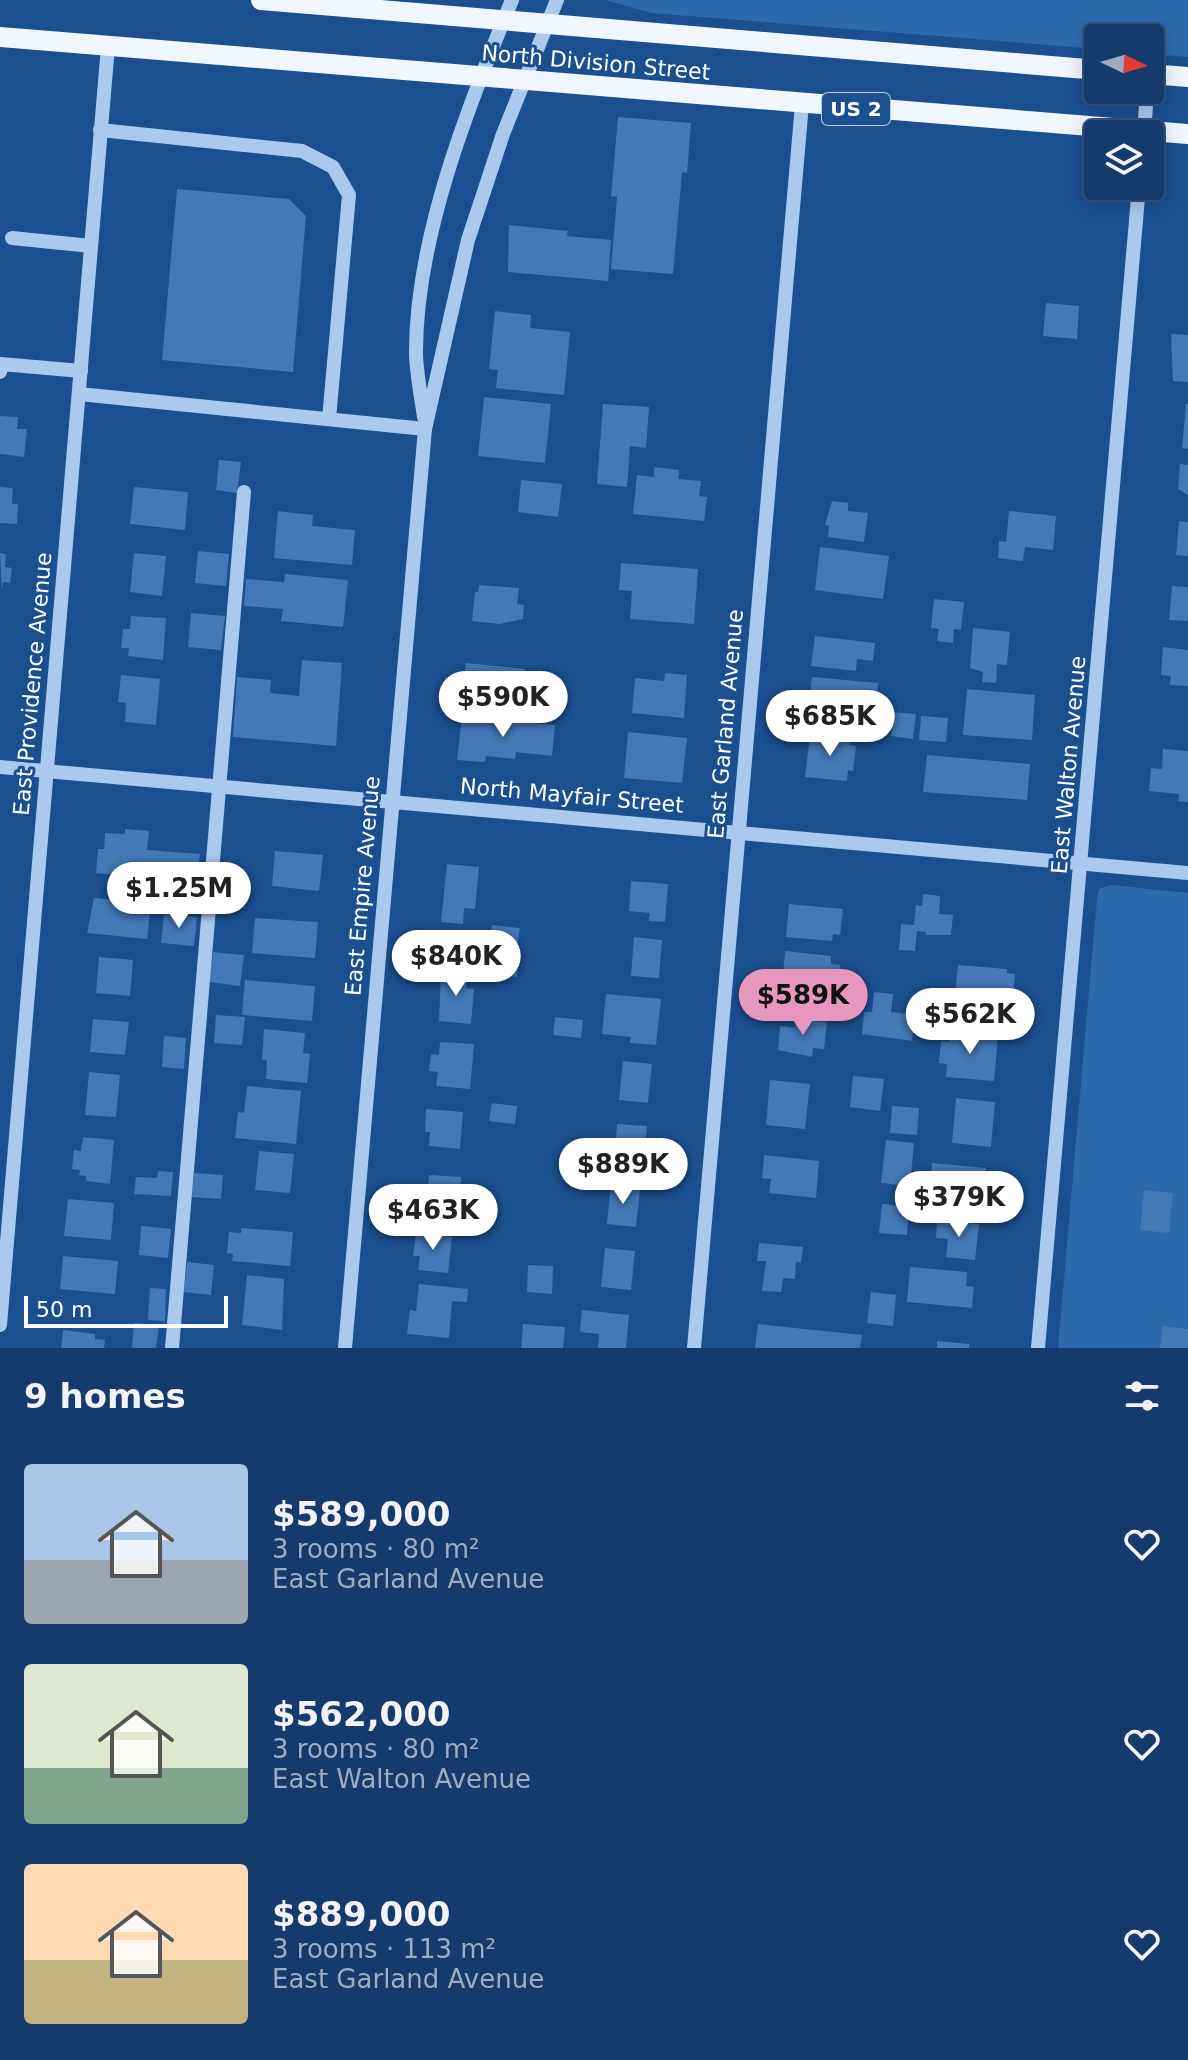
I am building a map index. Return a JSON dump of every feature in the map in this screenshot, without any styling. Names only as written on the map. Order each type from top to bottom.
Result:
[{"type":"main road","name":"North Division Street","points":[[261,0],[1084,69]]},
{"type":"main road","name":"North Division Street","points":[[0,37],[1084,127]]},
{"type":"main road","points":[[1164,75],[1188,77]]},
{"type":"main road","name":"North Division Street","points":[[1164,133],[1188,134]]},
{"type":"street","name":"East Empire Avenue","points":[[425,429],[416,355],[429,251],[457,151],[512,0]]},
{"type":"street","name":"East Empire Avenue","points":[[345,1348],[425,429],[468,240],[525,79],[557,0]]},
{"type":"street","name":"East Providence Avenue","points":[[0,1325],[108,46]]},
{"type":"street","name":"East Garland Avenue","points":[[694,1348],[802,104]]},
{"type":"street","points":[[100,130],[302,151],[333,167],[349,195],[329,419]]},
{"type":"street","name":"East Walton Avenue","points":[[1038,1348],[1138,200]]},
{"type":"street","points":[[12,238],[91,246]]},
{"type":"street","points":[[1,368],[81,371]]},
{"type":"street","points":[[79,394],[425,429]]},
{"type":"street","points":[[172,1348],[244,492]]},
{"type":"street","name":"North Mayfair Street","points":[[0,767],[1188,873]]},
{"type":"shaded area","points":[[605,0],[1188,0],[1188,57],[1164,55],[1164,24],[1084,24],[1084,48],[651,13]]},
{"type":"shaded area","points":[[1111,885],[1188,893],[1188,1348],[1058,1348],[1097,898],[1099,889]]},
{"type":"building","points":[[618,117],[691,123],[687,173],[682,172],[673,274],[611,269],[617,197],[611,196]]},
{"type":"building","points":[[177,189],[289,199],[306,216],[293,372],[162,360]]},
{"type":"building","points":[[509,225],[568,231],[567,236],[611,240],[608,281],[508,272]]},
{"type":"building","points":[[1046,303],[1079,306],[1077,339],[1043,336]]},
{"type":"building","points":[[495,311],[531,315],[530,328],[570,332],[564,395],[496,388],[498,370],[489,369]]},
{"type":"building","points":[[1171,334],[1188,335],[1188,382],[1173,381]]},
{"type":"building","points":[[484,397],[551,404],[545,463],[478,456]]},
{"type":"building","points":[[603,404],[649,407],[646,448],[630,446],[627,487],[597,484]]},
{"type":"building","points":[[1188,404],[1188,449],[1182,448]]},
{"type":"building","points":[[0,416],[18,417],[17,429],[27,429],[24,457],[0,454]]},
{"type":"building","points":[[219,460],[241,462],[237,493],[216,490]]},
{"type":"building","points":[[1180,464],[1188,465],[1188,495],[1178,489]]},
{"type":"building","points":[[654,467],[679,470],[678,479],[701,481],[699,496],[707,497],[704,521],[633,514],[637,475],[654,477]]},
{"type":"building","points":[[521,480],[562,484],[558,517],[518,512]]},
{"type":"building","points":[[0,487],[13,488],[12,504],[18,504],[17,524],[0,523]]},
{"type":"building","points":[[134,487],[188,492],[185,530],[130,524]]},
{"type":"building","points":[[832,501],[848,503],[848,511],[868,513],[864,542],[828,537],[829,526],[825,525]]},
{"type":"building","points":[[278,511],[313,515],[312,526],[355,530],[352,565],[274,558]]},
{"type":"building","points":[[1009,511],[1056,516],[1053,550],[1025,547],[1023,561],[998,558],[999,541],[1006,542]]},
{"type":"building","points":[[1179,521],[1188,522],[1188,556],[1176,555]]},
{"type":"building","points":[[820,547],[889,556],[883,599],[815,590]]},
{"type":"building","points":[[198,551],[229,554],[226,586],[195,583]]},
{"type":"building","points":[[0,553],[6,554],[5,567],[12,568],[10,583],[3,582],[2,591]]},
{"type":"building","points":[[134,553],[166,556],[162,596],[130,592]]},
{"type":"building","points":[[621,563],[698,569],[694,624],[630,619],[632,591],[619,590]]},
{"type":"building","points":[[285,574],[348,580],[343,627],[281,621],[283,609],[244,606],[246,579],[284,582]]},
{"type":"building","points":[[479,585],[519,588],[517,604],[524,605],[523,619],[499,624],[472,621],[475,592],[478,592]]},
{"type":"building","points":[[1172,586],[1188,587],[1188,621],[1169,620]]},
{"type":"building","points":[[934,599],[964,602],[961,630],[954,629],[953,643],[937,641],[939,629],[931,628]]},
{"type":"building","points":[[191,613],[225,616],[221,650],[188,647]]},
{"type":"building","points":[[131,616],[166,618],[163,660],[128,656],[129,648],[121,648],[123,629],[130,629]]},
{"type":"building","points":[[973,628],[1010,632],[1007,665],[997,664],[996,683],[982,682],[983,672],[970,668]]},
{"type":"building","points":[[815,636],[875,643],[873,661],[857,659],[856,671],[811,666]]},
{"type":"building","points":[[1163,647],[1188,650],[1188,686],[1170,685],[1171,676],[1161,675]]},
{"type":"building","points":[[302,660],[342,663],[336,746],[233,737],[237,677],[271,680],[270,693],[299,696]]},
{"type":"building","points":[[466,663],[525,669],[521,709],[462,704]]},
{"type":"building","points":[[665,673],[687,675],[684,718],[632,713],[635,678],[664,681]]},
{"type":"building","points":[[121,675],[160,679],[156,725],[125,722],[126,703],[118,702]]},
{"type":"building","points":[[529,677],[561,680],[558,708],[526,705]]},
{"type":"building","points":[[812,677],[878,683],[873,727],[807,721]]},
{"type":"building","points":[[967,689],[1035,695],[1032,740],[963,735]]},
{"type":"building","points":[[893,712],[916,714],[913,739],[891,736]]},
{"type":"building","points":[[462,716],[555,725],[552,756],[516,752],[515,759],[486,756],[485,762],[457,760]]},
{"type":"building","points":[[921,716],[948,718],[946,742],[919,740]]},
{"type":"building","points":[[628,732],[687,738],[682,783],[624,778]]},
{"type":"building","points":[[810,735],[851,740],[850,745],[856,746],[853,771],[848,770],[847,781],[805,777]]},
{"type":"building","points":[[1163,749],[1188,751],[1188,802],[1178,801],[1179,794],[1149,791],[1151,768],[1162,769]]},
{"type":"building","points":[[927,755],[1030,764],[1027,800],[923,792]]},
{"type":"building","points":[[125,829],[149,831],[147,850],[200,854],[197,882],[96,873],[98,849],[104,849],[105,833],[125,834]]},
{"type":"building","points":[[275,851],[323,855],[319,891],[272,886]]},
{"type":"building","points":[[447,864],[479,867],[475,909],[464,908],[463,924],[441,922]]},
{"type":"building","points":[[631,881],[668,884],[665,922],[649,921],[650,913],[629,911]]},
{"type":"building","points":[[923,894],[940,896],[939,914],[953,915],[951,935],[926,935],[926,932],[917,931],[915,951],[899,950],[901,924],[914,925],[916,905],[922,906]]},
{"type":"building","points":[[94,898],[151,903],[147,939],[87,933]]},
{"type":"building","points":[[789,904],[843,909],[840,935],[833,934],[832,941],[786,937]]},
{"type":"building","points":[[164,914],[197,917],[194,946],[161,943]]},
{"type":"building","points":[[255,918],[318,922],[315,958],[252,953]]},
{"type":"building","points":[[492,925],[520,928],[517,947],[489,944]]},
{"type":"building","points":[[634,937],[662,940],[659,978],[631,976]]},
{"type":"building","points":[[490,947],[519,951],[517,977],[487,974]]},
{"type":"building","points":[[785,951],[831,956],[831,964],[840,965],[837,992],[782,987]]},
{"type":"building","points":[[213,952],[244,955],[240,986],[209,982]]},
{"type":"building","points":[[99,957],[133,960],[130,996],[96,993]]},
{"type":"building","points":[[958,965],[1007,969],[1007,973],[1015,974],[1012,1005],[1003,1004],[1003,1008],[954,1003]]},
{"type":"building","points":[[441,971],[467,973],[466,988],[474,989],[471,1024],[439,1021]]},
{"type":"building","points":[[245,980],[315,986],[312,1021],[242,1015]]},
{"type":"building","points":[[874,992],[893,994],[891,1012],[915,1015],[912,1041],[862,1034],[864,1012],[872,1012]]},
{"type":"building","points":[[606,994],[661,999],[656,1045],[630,1043],[631,1037],[602,1034]]},
{"type":"building","points":[[216,1015],[245,1017],[242,1045],[214,1043]]},
{"type":"building","points":[[555,1017],[583,1020],[581,1038],[553,1035]]},
{"type":"building","points":[[93,1019],[129,1022],[125,1055],[90,1052]]},
{"type":"building","points":[[796,1019],[827,1022],[824,1049],[813,1048],[812,1057],[778,1050],[780,1026],[795,1028]]},
{"type":"building","points":[[264,1029],[305,1033],[303,1053],[310,1054],[307,1083],[266,1079],[267,1060],[262,1060]]},
{"type":"building","points":[[950,1032],[998,1036],[994,1081],[946,1077],[947,1064],[939,1063],[941,1041],[949,1042]]},
{"type":"building","points":[[164,1036],[186,1038],[184,1069],[162,1067]]},
{"type":"building","points":[[440,1042],[474,1044],[470,1089],[436,1086],[438,1072],[429,1071],[431,1054],[439,1055]]},
{"type":"building","points":[[623,1061],[652,1064],[648,1103],[619,1100]]},
{"type":"building","points":[[89,1072],[120,1075],[116,1117],[85,1115]]},
{"type":"building","points":[[853,1076],[884,1079],[880,1111],[850,1107]]},
{"type":"building","points":[[770,1080],[810,1084],[805,1129],[766,1125]]},
{"type":"building","points":[[247,1086],[301,1091],[296,1144],[235,1138],[238,1112],[244,1113]]},
{"type":"building","points":[[956,1098],[995,1102],[991,1147],[952,1143]]},
{"type":"building","points":[[492,1103],[517,1106],[515,1124],[489,1121]]},
{"type":"building","points":[[892,1106],[919,1108],[917,1135],[890,1133]]},
{"type":"building","points":[[426,1109],[463,1112],[460,1149],[429,1146],[430,1132],[425,1132]]},
{"type":"building","points":[[617,1124],[647,1126],[644,1164],[614,1161]]},
{"type":"building","points":[[83,1137],[114,1140],[110,1184],[86,1181],[86,1176],[79,1175],[80,1170],[72,1169],[74,1150],[81,1151]]},
{"type":"building","points":[[886,1140],[914,1143],[910,1186],[881,1183]]},
{"type":"building","points":[[259,1151],[294,1154],[290,1193],[255,1190]]},
{"type":"building","points":[[764,1155],[819,1161],[816,1198],[769,1193],[771,1179],[762,1178]]},
{"type":"building","points":[[932,1163],[986,1168],[982,1203],[952,1200],[954,1186],[930,1183]]},
{"type":"building","points":[[158,1171],[173,1172],[171,1196],[134,1194],[136,1177],[157,1178]]},
{"type":"building","points":[[194,1173],[223,1175],[221,1199],[192,1197]]},
{"type":"building","points":[[429,1175],[461,1177],[459,1216],[419,1213],[420,1189],[428,1189]]},
{"type":"building","points":[[611,1185],[640,1189],[636,1227],[607,1224]]},
{"type":"building","points":[[1144,1190],[1173,1193],[1169,1233],[1140,1230]]},
{"type":"building","points":[[68,1199],[114,1203],[111,1240],[64,1236]]},
{"type":"building","points":[[882,1204],[909,1206],[907,1235],[879,1233]]},
{"type":"building","points":[[937,1220],[979,1224],[975,1260],[946,1257],[948,1239],[936,1238]]},
{"type":"building","points":[[141,1226],[171,1229],[168,1258],[139,1255]]},
{"type":"building","points":[[241,1228],[293,1232],[290,1266],[232,1261],[233,1254],[227,1253],[229,1232],[241,1233]]},
{"type":"building","points":[[416,1233],[452,1237],[448,1273],[418,1270],[420,1256],[413,1256]]},
{"type":"building","points":[[759,1243],[803,1247],[801,1263],[796,1262],[795,1279],[783,1278],[781,1292],[762,1291],[766,1261],[757,1261]]},
{"type":"building","points":[[605,1248],[635,1251],[631,1290],[601,1287]]},
{"type":"building","points":[[63,1256],[118,1261],[115,1294],[60,1289]]},
{"type":"building","points":[[187,1262],[214,1265],[211,1295],[184,1292]]},
{"type":"building","points":[[528,1265],[553,1266],[552,1294],[527,1292]]},
{"type":"building","points":[[910,1267],[967,1272],[966,1286],[974,1287],[972,1308],[907,1302]]},
{"type":"building","points":[[247,1275],[284,1279],[282,1330],[242,1325]]},
{"type":"building","points":[[419,1284],[468,1289],[467,1302],[452,1301],[449,1338],[407,1334],[410,1310],[416,1311]]},
{"type":"building","points":[[150,1288],[166,1289],[165,1321],[148,1320]]},
{"type":"building","points":[[871,1292],[896,1295],[893,1326],[867,1323]]},
{"type":"building","points":[[582,1310],[629,1315],[626,1348],[598,1348],[599,1334],[580,1332]]},
{"type":"building","points":[[134,1323],[159,1325],[156,1348],[132,1348]]},
{"type":"building","points":[[523,1324],[565,1327],[563,1348],[521,1348]]},
{"type":"building","points":[[758,1324],[862,1335],[860,1348],[755,1348]]},
{"type":"building","points":[[1162,1326],[1188,1329],[1188,1348],[1160,1348]]},
{"type":"building","points":[[63,1330],[95,1334],[95,1339],[105,1340],[104,1348],[61,1348]]},
{"type":"building","points":[[937,1341],[969,1344],[969,1348],[937,1348]]}]
